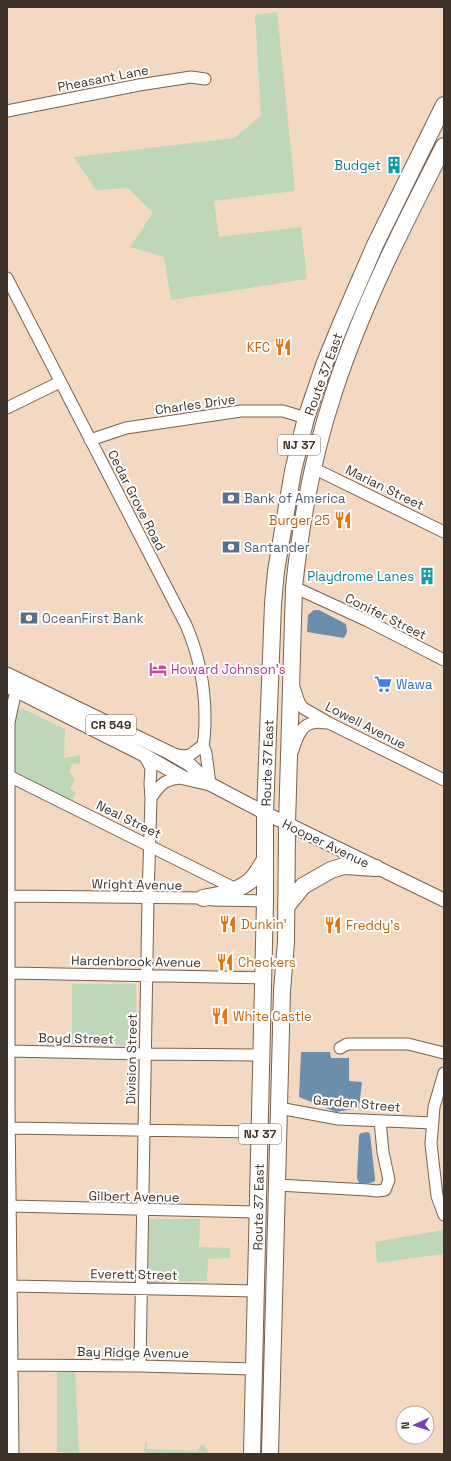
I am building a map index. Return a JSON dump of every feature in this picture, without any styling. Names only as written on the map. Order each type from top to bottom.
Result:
[{"type":"highway","name":"Route 37 East","points":[[252,1454],[265,901],[265,813],[276,571],[292,479],[306,418],[324,365],[375,245],[444,105]]},
{"type":"highway","name":"Route 37 East","points":[[270,1454],[282,991],[286,942],[287,824],[294,587],[300,533],[313,468],[334,391],[364,313],[413,207],[444,146]]},
{"type":"highway","points":[[203,898],[223,895],[251,880],[265,860]]},
{"type":"highway","points":[[286,907],[303,886],[331,870],[344,866],[376,868]]},
{"type":"main road","name":"Hooper Avenue","points":[[7,674],[170,753],[190,764],[210,784]]},
{"type":"main road","name":"Hooper Avenue","points":[[11,688],[144,755],[184,778],[210,784],[287,824],[444,900]]},
{"type":"street","name":"Pheasant Lane","points":[[7,111],[139,85],[191,77],[205,78]]},
{"type":"street","name":"Cedar Grove Road","points":[[7,278],[186,625],[193,642],[201,670],[205,698],[203,745],[206,753],[210,784]]},
{"type":"street","points":[[7,408],[60,382]]},
{"type":"street","name":"Charles Drive","points":[[90,440],[126,428],[240,411],[283,412],[306,418]]},
{"type":"street","name":"Marian Street","points":[[313,468],[444,532]]},
{"type":"street","name":"Conifer Street","points":[[294,587],[444,660]]},
{"type":"street","name":"Lowell Avenue","points":[[291,680],[301,706],[329,724],[444,780]]},
{"type":"street","points":[[11,688],[8,722],[8,1106],[10,1128],[9,1221],[11,1286],[9,1323],[12,1365],[13,1454]]},
{"type":"street","points":[[290,762],[297,737],[302,729],[310,723],[318,721],[329,724]]},
{"type":"street","points":[[170,753],[186,756],[194,753],[203,745]]},
{"type":"street","name":"Division Street","points":[[140,1366],[143,1130],[151,798],[151,768],[144,755]]},
{"type":"street","name":"Neal Street","points":[[9,776],[236,889]]},
{"type":"street","points":[[151,798],[164,783],[174,778],[184,778]]},
{"type":"street","name":"Wright Avenue","points":[[9,896],[203,898],[212,900],[265,901]]},
{"type":"street","name":"Hardenbrook Avenue","points":[[9,973],[263,978]]},
{"type":"street","points":[[340,1048],[347,1044],[408,1044],[444,1054]]},
{"type":"street","name":"Boyd Street","points":[[9,1051],[261,1055]]},
{"type":"street","points":[[444,1073],[441,1092],[434,1107],[431,1144],[437,1196],[444,1215]]},
{"type":"street","name":"Garden Street","points":[[279,1108],[338,1119],[433,1124]]},
{"type":"street","points":[[277,1185],[377,1191],[385,1190],[389,1180],[383,1152],[380,1121]]},
{"type":"street","points":[[10,1128],[260,1132]]},
{"type":"street","name":"Gilbert Avenue","points":[[10,1206],[257,1212]]},
{"type":"street","name":"Everett Street","points":[[11,1286],[256,1291]]},
{"type":"street","name":"Bay Ridge Avenue","points":[[12,1365],[254,1369]]},
{"type":"green space","points":[[277,12],[295,191],[214,201],[219,237],[301,227],[307,279],[171,300],[164,257],[130,247],[153,213],[128,188],[96,190],[74,157],[234,138],[261,116],[255,15]]},
{"type":"green space","points":[[21,708],[65,729],[64,758],[80,755],[80,764],[73,763],[69,771],[75,779],[70,789],[76,793],[71,802],[13,771],[14,721],[16,712]]},
{"type":"green space","points":[[72,984],[136,984],[137,1046],[72,1044]]},
{"type":"green space","points":[[149,1219],[200,1219],[199,1247],[230,1248],[230,1258],[208,1259],[207,1281],[148,1282]]},
{"type":"green space","points":[[443,1230],[444,1254],[377,1263],[375,1242]]},
{"type":"green space","points":[[57,1369],[75,1369],[79,1453],[57,1452]]},
{"type":"green space","points":[[145,1443],[148,1443],[146,1449],[197,1451],[201,1445],[204,1445],[210,1454],[146,1454],[144,1451]]},
{"type":"water","points":[[314,610],[319,610],[346,624],[347,632],[344,638],[307,632],[308,615]]},
{"type":"water","points":[[301,1052],[330,1052],[331,1058],[349,1058],[349,1081],[362,1082],[359,1108],[336,1112],[299,1097]]},
{"type":"water","points":[[368,1132],[370,1134],[375,1181],[365,1184],[359,1183],[357,1178],[359,1135],[361,1133]]},
{"type":"place","name":"Budget","points":[[394,165]]},
{"type":"place","name":"KFC","points":[[283,347]]},
{"type":"place","name":"Bank of America","points":[[231,498]]},
{"type":"place","name":"Burger 25","points":[[343,520]]},
{"type":"place","name":"Santander","points":[[231,547]]},
{"type":"place","name":"Playdrome Lanes","points":[[427,576]]},
{"type":"place","name":"OceanFirst Bank","points":[[29,618]]},
{"type":"place","name":"Howard Johnson's","points":[[158,669]]},
{"type":"place","name":"Wawa","points":[[383,684]]},
{"type":"place","name":"Dunkin'","points":[[228,924]]},
{"type":"place","name":"Freddy's","points":[[333,925]]},
{"type":"place","name":"Checkers","points":[[225,962]]},
{"type":"place","name":"White Castle","points":[[220,1016]]}]
